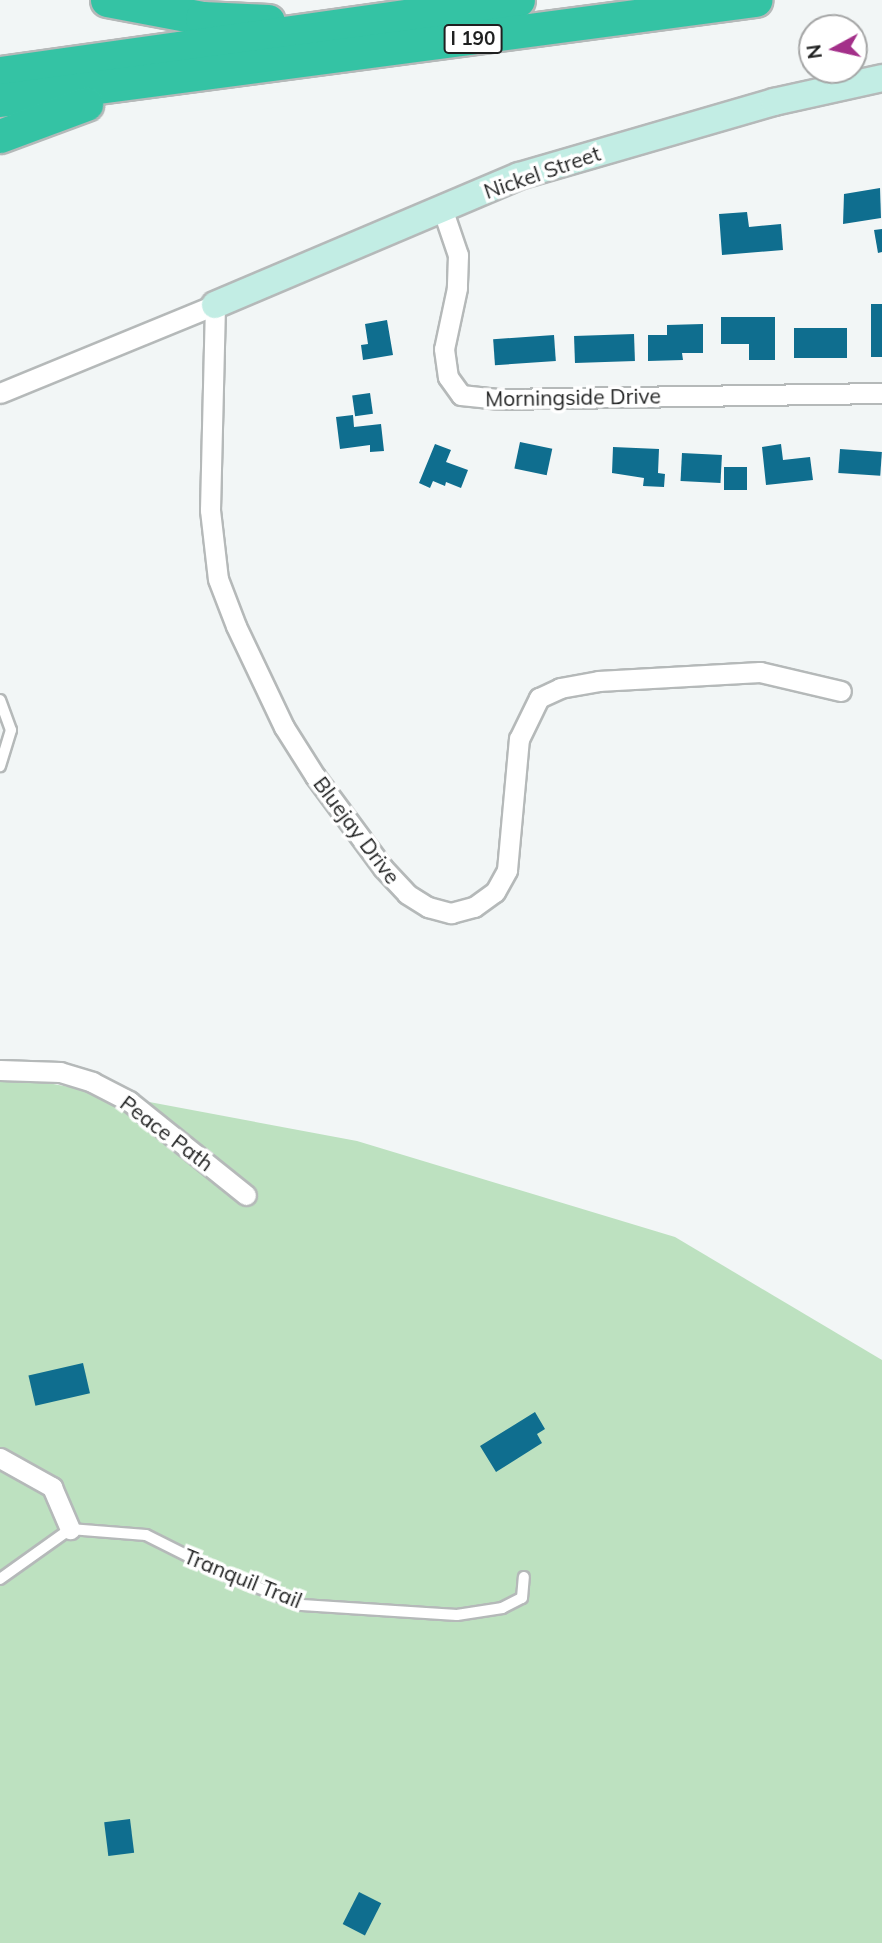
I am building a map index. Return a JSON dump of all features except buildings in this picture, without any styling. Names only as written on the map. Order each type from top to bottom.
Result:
[{"type":"highway","name":"I 190","points":[[107,0],[202,18],[247,20],[314,21],[431,12]]},
{"type":"highway","name":"I 190","points":[[0,73],[518,0]]},
{"type":"highway","name":"I 190","points":[[0,100],[192,77],[755,0]]},
{"type":"highway","name":"I 190","points":[[0,136],[92,102],[192,77]]},
{"type":"street","name":"Nickel Street","points":[[215,305],[519,176],[651,136],[882,78]]},
{"type":"street","name":"Morningside Drive","points":[[442,208],[458,255],[457,288],[444,349],[448,377],[461,395],[500,399],[882,393]]},
{"type":"street","points":[[0,393],[215,305]]},
{"type":"street","name":"Bluejay Drive","points":[[215,305],[210,510],[218,579],[236,626],[284,727],[344,818],[407,894],[451,913],[474,907],[495,892],[507,870],[519,739],[539,698],[560,688],[598,681],[760,672],[841,691]]},
{"type":"street","name":"Peace Path","points":[[0,1070],[60,1072],[92,1082],[129,1101],[246,1195]]},
{"type":"street","points":[[0,1458],[52,1487],[70,1528]]},
{"type":"lane","points":[[0,700],[11,730],[0,766]]},
{"type":"lane","points":[[0,1579],[70,1528]]},
{"type":"lane","name":"Tranquil Trail","points":[[70,1528],[146,1535],[224,1574],[302,1605],[457,1615],[502,1608],[522,1598],[524,1577]]},
{"type":"green space","points":[[0,1074],[357,1141],[675,1237],[882,1360],[882,1943],[0,1943]]}]
